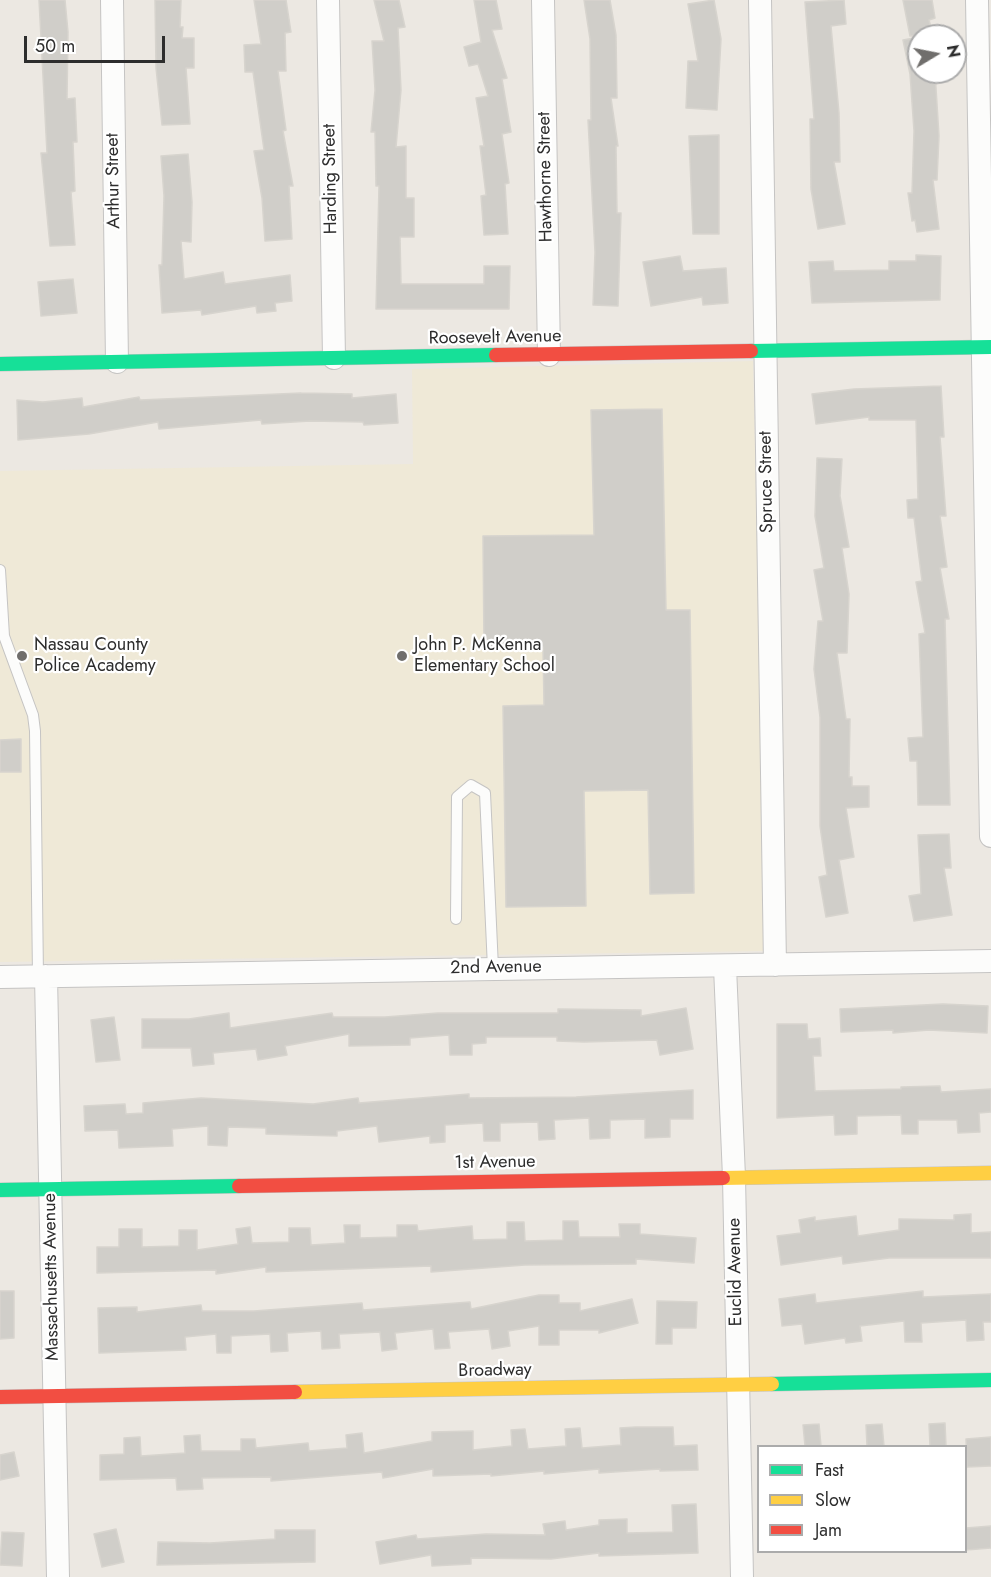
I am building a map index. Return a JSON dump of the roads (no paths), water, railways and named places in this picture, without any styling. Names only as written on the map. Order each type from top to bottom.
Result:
[{"type":"street","name":"Arthur Street","points":[[112,0],[117,362]]},
{"type":"street","name":"Harding Street","points":[[328,0],[334,358]]},
{"type":"street","name":"Hawthorne Street","points":[[543,0],[549,355]]},
{"type":"street","name":"Spruce Street","points":[[760,0],[775,964]]},
{"type":"street","points":[[977,0],[987,347],[991,836]]},
{"type":"street","name":"Roosevelt Avenue","points":[[0,364],[987,347]]},
{"type":"street","name":"2nd Avenue","points":[[0,977],[991,961]]},
{"type":"street","name":"Euclid Avenue","points":[[725,967],[734,1177],[741,1577]]},
{"type":"street","name":"Massachusetts Avenue","points":[[42,977],[51,1189],[58,1577]]},
{"type":"street","name":"1st Avenue","points":[[0,1190],[991,1173]]},
{"type":"street","name":"Broadway","points":[[0,1397],[991,1380]]},
{"type":"lane","points":[[0,570],[3,583],[4,636],[33,715],[35,731],[42,977]]},
{"type":"lane","points":[[456,919],[457,797],[471,785],[485,793],[493,968]]},
{"type":"place","name":"Nassau County Police Academy","points":[[22,656]]},
{"type":"place","name":"John P. McKenna Elementary School","points":[[402,656]]}]
